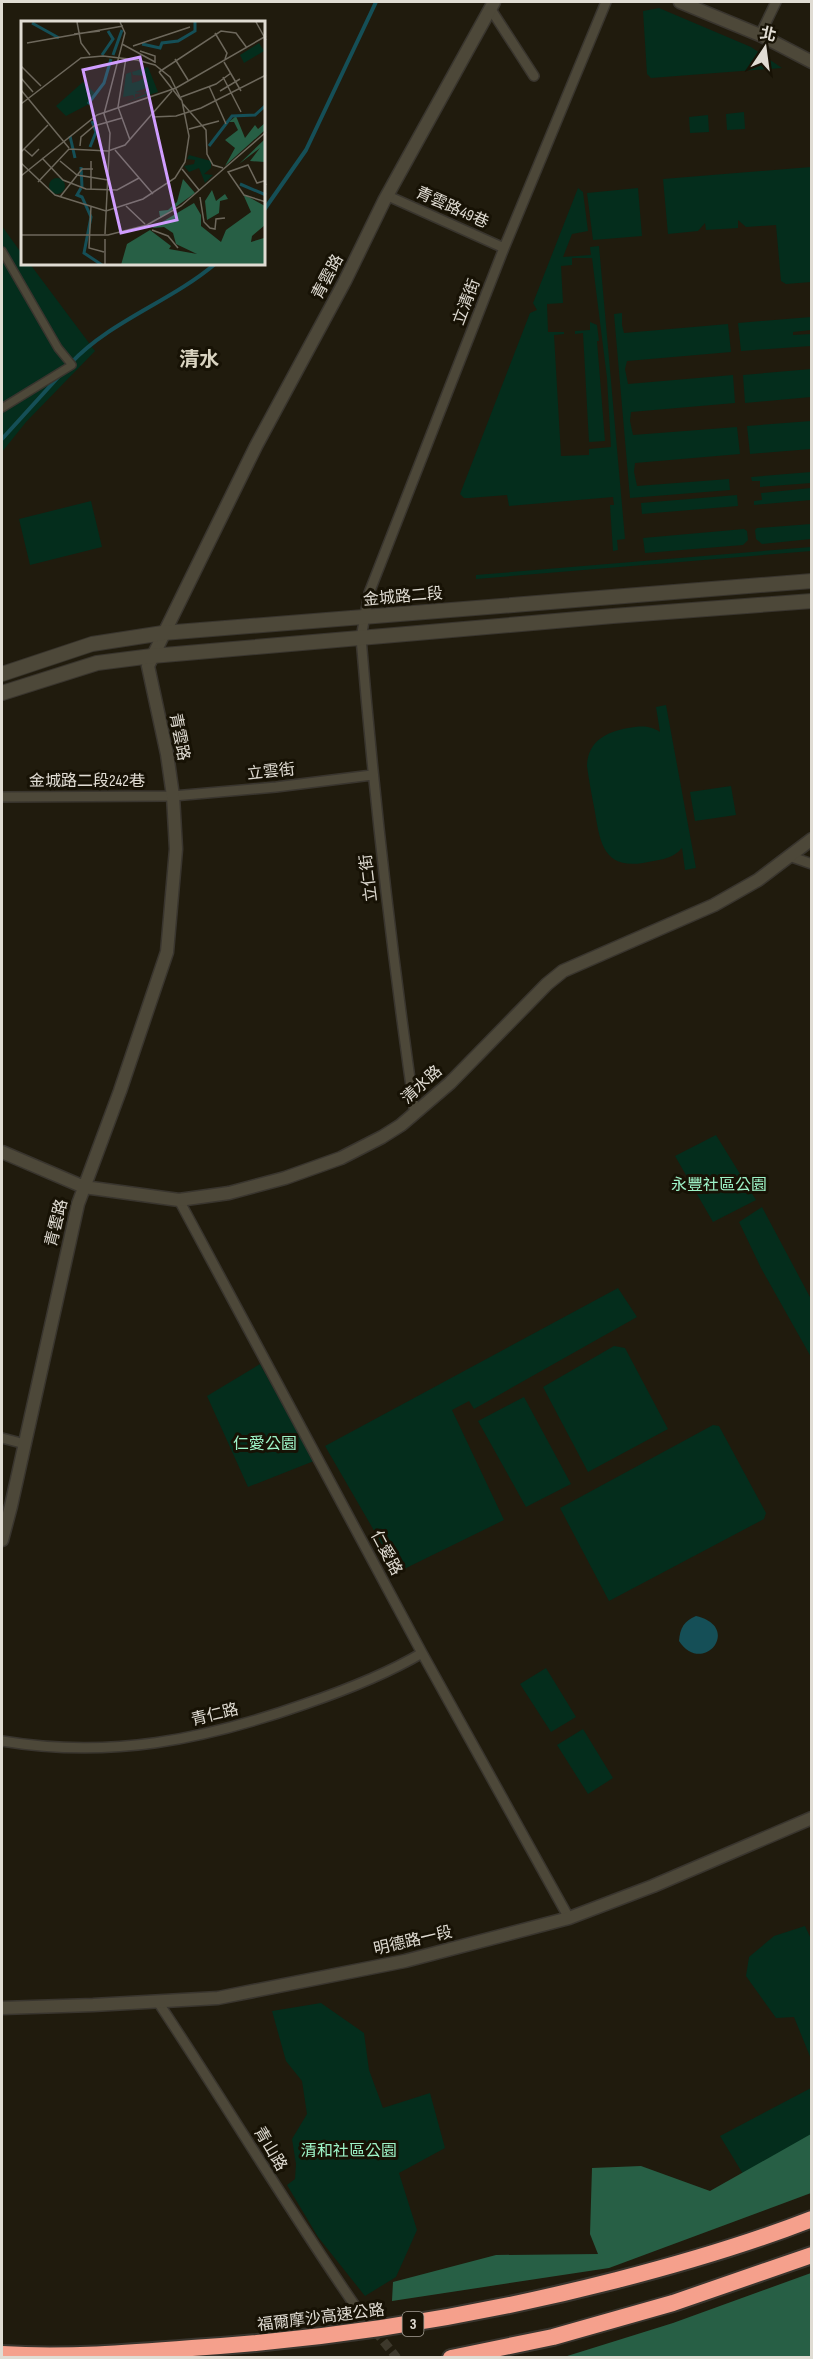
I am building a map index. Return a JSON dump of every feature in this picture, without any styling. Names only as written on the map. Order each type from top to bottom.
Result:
[{"type":"highway","name":"福爾摩沙高速公路","points":[[2,2354],[145,2352],[261,2344],[378,2330],[544,2299],[668,2267],[812,2219]]},
{"type":"highway","points":[[451,2358],[553,2337],[673,2303],[812,2255]]},
{"type":"main road","name":"金城路二段","points":[[2,674],[92,644],[163,633],[812,581]]},
{"type":"main road","points":[[2,693],[97,663],[152,656],[812,601]]},
{"type":"street","name":"立清街","points":[[361,638],[369,593],[504,248],[606,2]]},
{"type":"street","points":[[680,2],[760,35],[812,62]]},
{"type":"street","points":[[760,35],[776,2]]},
{"type":"street","points":[[492,5],[534,76]]},
{"type":"street","name":"青雲路","points":[[2,1540],[78,1204],[120,1092],[167,952],[176,849],[173,796],[167,754],[148,666],[256,446],[492,5]]},
{"type":"street","name":"青雲路49巷","points":[[388,196],[504,248]]},
{"type":"street","points":[[2,251],[58,348],[72,365],[2,408]]},
{"type":"street","name":"立仁街","points":[[361,638],[372,775],[394,968],[415,1114]]},
{"type":"street","name":"立雲街","points":[[173,796],[276,788],[372,775]]},
{"type":"street","name":"金城路二段242巷","points":[[2,797],[173,796]]},
{"type":"street","name":"清水路","points":[[2,1152],[84,1186],[179,1200],[240,1190],[285,1178],[341,1158],[382,1137],[415,1114],[450,1083],[547,984],[563,971],[714,905],[758,880],[812,839]]},
{"type":"street","points":[[789,856],[812,864]]},
{"type":"street","name":"仁愛路","points":[[179,1200],[422,1653],[569,1918]]},
{"type":"street","points":[[2,1438],[25,1444]]},
{"type":"street","name":"青仁路","points":[[2,1741],[38,1747],[112,1748],[205,1735],[271,1716],[331,1695],[391,1670],[422,1653]]},
{"type":"street","name":"明德路一段","points":[[2,2008],[218,1998],[405,1961],[569,1918],[653,1886],[812,1818]]},
{"type":"street","name":"青山路","points":[[158,2002],[218,2092],[285,2202],[358,2310]]},
{"type":"green space","points":[[659,8],[751,47],[782,68],[651,78],[647,74],[643,11]]},
{"type":"green space","points":[[744,112],[745,129],[727,130],[726,114]]},
{"type":"green space","points":[[708,115],[709,132],[690,133],[689,117]]},
{"type":"green space","points":[[811,167],[811,282],[786,284],[781,281],[776,225],[746,227],[738,220],[738,228],[706,230],[705,223],[698,231],[668,234],[663,179]]},
{"type":"green space","points":[[578,188],[583,192],[588,231],[572,234],[563,257],[591,255],[590,247],[599,246],[625,539],[617,540],[618,550],[613,551],[610,505],[614,505],[613,497],[509,506],[507,495],[464,498],[460,494],[530,313],[537,310],[533,303]],"holes":[[[572,258],[592,258],[607,378],[611,447],[589,449],[589,455],[561,456],[554,335],[564,334],[564,332],[548,332],[547,304],[563,303],[561,266],[572,265]]]},
{"type":"green space","points":[[638,188],[642,236],[593,240],[587,193]]},
{"type":"green space","points":[[2,226],[21,253],[21,266],[31,266],[95,351],[26,422],[2,452]]},
{"type":"green space","points":[[622,313],[624,333],[728,324],[731,352],[627,361],[625,369],[628,384],[733,375],[735,403],[631,412],[630,421],[633,435],[737,427],[740,454],[635,463],[634,472],[637,486],[729,479],[730,490],[630,498],[614,314]]},
{"type":"green space","points":[[811,317],[811,330],[793,332],[793,335],[811,334],[811,346],[741,351],[738,323]]},
{"type":"green space","points":[[590,322],[597,325],[605,441],[589,442],[583,333],[575,334],[575,331],[590,330]]},
{"type":"green space","points":[[811,369],[811,397],[745,403],[743,375]]},
{"type":"green space","points":[[811,421],[811,449],[750,454],[747,426]]},
{"type":"green space","points":[[811,472],[811,483],[760,487],[760,481],[752,481],[751,477]]},
{"type":"green space","points":[[811,488],[811,500],[754,505],[754,501],[762,500],[761,493]]},
{"type":"green space","points":[[737,495],[738,506],[642,514],[641,503]]},
{"type":"green space","points":[[91,501],[102,547],[30,565],[19,519]]},
{"type":"green space","points":[[811,524],[811,539],[762,544],[756,539],[755,530],[757,528]]},
{"type":"green space","points":[[744,529],[747,531],[748,540],[743,545],[645,553],[643,538]]},
{"type":"green space","points":[[811,547],[811,551],[476,579],[476,575]]},
{"type":"green space","points":[[666,705],[696,868],[685,870],[682,848],[669,857],[643,863],[630,864],[612,858],[606,851],[599,834],[587,766],[588,757],[595,744],[612,732],[632,727],[649,727],[660,732],[656,707]]},
{"type":"green space","points":[[731,786],[736,815],[695,821],[690,792]]},
{"type":"green space","name":"永豐社區公園","points":[[716,1135],[756,1200],[713,1222],[675,1156]]},
{"type":"green space","points":[[762,1207],[811,1299],[811,1357],[761,1268],[739,1222]]},
{"type":"green space","points":[[618,1288],[637,1317],[474,1409],[469,1401],[452,1410],[504,1520],[398,1572],[325,1446]]},
{"type":"green space","points":[[614,1346],[625,1348],[668,1429],[588,1472],[543,1387]]},
{"type":"green space","name":"仁愛公園","points":[[260,1364],[314,1461],[248,1487],[207,1396]]},
{"type":"green space","points":[[524,1397],[571,1484],[526,1507],[478,1421]]},
{"type":"green space","points":[[713,1425],[719,1426],[766,1513],[764,1519],[609,1601],[560,1508]]},
{"type":"green space","points":[[546,1668],[576,1717],[551,1732],[520,1684]]},
{"type":"green space","points":[[583,1729],[613,1778],[588,1794],[557,1745]]},
{"type":"green space","points":[[805,1926],[812,1941],[811,2059],[794,2017],[776,2018],[746,1976],[749,1957],[774,1936]]},
{"type":"green space","name":"清和社區公園","points":[[321,2003],[364,2033],[369,2070],[383,2108],[430,2093],[445,2148],[399,2173],[417,2230],[396,2277],[365,2296],[318,2237],[287,2185],[295,2179],[296,2164],[292,2139],[307,2114],[302,2081],[286,2061],[272,2011]]},
{"type":"green space","points":[[811,2088],[811,2155],[746,2179],[720,2136]]},
{"type":"green space","points":[[811,2134],[811,2193],[609,2268],[392,2301],[393,2282],[496,2255],[598,2254],[590,2234],[592,2168],[641,2166],[710,2191]]},
{"type":"green space","points":[[811,2273],[811,2357],[564,2357],[673,2323]]},
{"type":"water","points":[[696,1616],[710,1622],[717,1630],[718,1638],[707,1652],[698,1654],[689,1651],[679,1641],[683,1626]]},
{"type":"waterway","points":[[266,207],[306,150],[376,2]]},
{"type":"waterway","points":[[70,364],[103,336],[179,290],[212,266]]},
{"type":"waterway","points":[[2,439],[61,374]]},
{"type":"tunnel","points":[[358,2310],[397,2358]]},
{"type":"district","name":"清水","points":[[199,360]]}]
